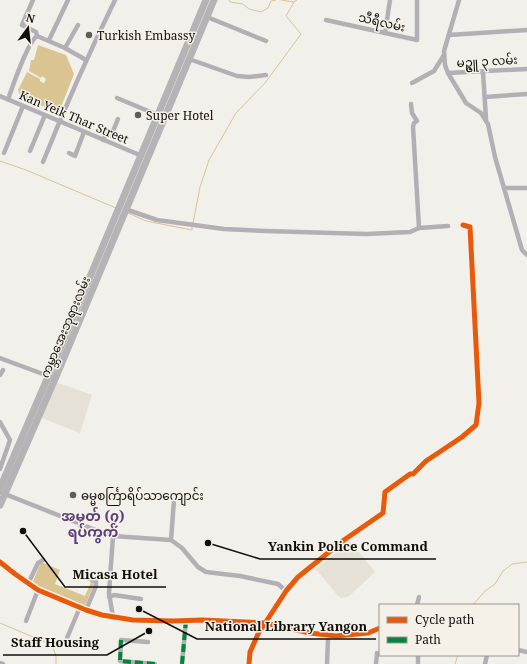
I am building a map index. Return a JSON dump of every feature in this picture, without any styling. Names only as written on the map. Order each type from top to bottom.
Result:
[{"type":"main road","points":[[145,156],[206,0]]},
{"type":"main road","points":[[161,116],[189,59],[214,0]]},
{"type":"main road","name":"ကမ္ဘာအေးဘုရားလမ်း","points":[[52,378],[119,209],[145,156]]},
{"type":"main road","name":"ကမ္ဘာအေးဘုရားလမ်း","points":[[0,505],[2,491],[127,210],[145,156]]},
{"type":"main road","points":[[112,226],[119,229]]},
{"type":"street","points":[[33,0],[22,25],[36,32],[36,36]]},
{"type":"street","points":[[49,40],[68,0]]},
{"type":"street","points":[[43,162],[86,60],[115,0]]},
{"type":"street","points":[[385,33],[390,0]]},
{"type":"street","name":"သီရီလမ်း","points":[[326,20],[417,40],[417,0]]},
{"type":"street","points":[[412,83],[434,71],[444,55],[459,0]]},
{"type":"street","points":[[207,17],[266,42]]},
{"type":"street","points":[[65,48],[78,25]]},
{"type":"street","points":[[449,35],[527,30]]},
{"type":"street","points":[[36,36],[49,40],[86,60]]},
{"type":"street","points":[[8,99],[32,40],[36,36]]},
{"type":"street","points":[[444,55],[448,74],[466,103],[486,119]]},
{"type":"street","points":[[189,59],[236,76],[249,77],[266,75]]},
{"type":"street","name":"မဥ္ဇူ ၃ လမ်း","points":[[448,74],[527,69]]},
{"type":"street","points":[[483,72],[486,119],[495,157],[522,250],[527,256]]},
{"type":"street","points":[[485,97],[527,94]]},
{"type":"street","name":"Kan Yeik Thar Street","points":[[0,96],[59,122],[145,156]]},
{"type":"street","points":[[117,98],[161,116]]},
{"type":"street","points":[[411,104],[412,113],[418,121],[414,123],[413,127],[419,228]]},
{"type":"street","points":[[4,153],[23,106]]},
{"type":"street","points":[[30,151],[45,115]]},
{"type":"street","points":[[103,140],[106,134],[111,136],[118,119]]},
{"type":"street","points":[[69,153],[75,156],[84,132]]},
{"type":"street","points":[[504,188],[527,188]]},
{"type":"street","points":[[119,209],[127,210],[157,220],[224,229],[259,231],[366,234],[410,232],[419,228],[448,226]]},
{"type":"street","points":[[249,664],[250,652],[258,634],[286,591],[298,577],[344,540],[383,513],[385,492],[410,474],[413,474],[426,461],[476,425],[479,403],[470,227],[463,225]]},
{"type":"street","points":[[0,358],[52,378]]},
{"type":"street","points":[[0,422],[10,440],[0,469]]},
{"type":"street","points":[[2,491],[113,536],[171,540],[182,548],[198,566],[206,572],[240,576],[278,584],[286,591]]},
{"type":"street","points":[[171,540],[174,500]]},
{"type":"street","points":[[113,536],[110,597],[113,617]]},
{"type":"street","points":[[28,584],[38,563],[43,560]]},
{"type":"street","points":[[0,562],[38,590],[86,610],[113,617],[133,620],[186,620],[265,623],[302,632],[336,636],[368,633],[379,628]]},
{"type":"street","points":[[86,610],[96,586],[96,582],[88,578]]},
{"type":"street","points":[[26,621],[38,590]]},
{"type":"street","points":[[110,597],[114,596],[140,599]]},
{"type":"street","points":[[417,604],[419,597]]},
{"type":"street","points":[[67,638],[80,607]]},
{"type":"street","points":[[182,664],[186,620]]},
{"type":"street","points":[[327,664],[328,639]]},
{"type":"street","points":[[148,642],[121,640],[120,661],[155,664]]},
{"type":"street","points":[[376,664],[377,653]]},
{"type":"shaded area","points":[[38,45],[66,55],[74,74],[61,107],[55,110],[22,99],[18,90],[27,72],[44,83],[46,79],[42,76],[41,78],[29,71],[31,60],[34,60]]},
{"type":"shaded area","points":[[56,382],[92,395],[80,433],[42,418]]},
{"type":"shaded area","points":[[350,541],[375,572],[348,597],[341,598],[316,569]]},
{"type":"shaded area","points":[[41,562],[60,570],[55,584],[85,596],[91,582],[94,584],[85,606],[32,584]]},
{"type":"waterway","points":[[229,0],[230,2],[243,4],[249,9],[261,12],[268,8],[271,1],[276,0]]},
{"type":"waterway","points":[[281,0],[294,2],[297,0]]},
{"type":"waterway","points":[[193,223],[200,187],[209,160],[236,113],[265,83],[301,34],[286,16],[294,2]]},
{"type":"waterway","points":[[0,161],[26,170],[116,208]]},
{"type":"waterway","points":[[128,213],[146,221],[192,230],[192,227]]},
{"type":"waterway","points":[[474,604],[485,591],[495,584],[503,571],[512,564],[527,562]]},
{"type":"waterway","points":[[0,623],[52,645],[56,656],[56,664]]},
{"type":"waterway","points":[[455,664],[458,656]]},
{"type":"marked path","points":[[182,664],[186,620]]},
{"type":"marked path","points":[[121,640],[120,661],[155,664]]},
{"type":"cycle path","points":[[249,664],[250,652],[258,634],[286,591],[298,577],[344,540],[383,513],[385,492],[410,474],[413,474],[426,461],[462,437],[476,425],[479,403],[470,227],[463,225]]},
{"type":"cycle path","points":[[0,562],[38,590],[102,615],[133,620],[202,620],[265,623],[310,633],[336,636],[368,633],[379,628]]},
{"type":"place","name":"Turkish Embassy","points":[[89,35]]},
{"type":"place","name":"Super Hotel","points":[[138,115]]},
{"type":"place","name":"ဓမ္မစင်္ကြာရိပ်သာကျောင်း","points":[[73,495]]},
{"type":"place","name":"Micasa Hotel","points":[[23,531]]},
{"type":"place","name":"Yankin Police Command","points":[[208,543]]},
{"type":"place","name":"National Library Yangon","points":[[139,609]]},
{"type":"place","name":"Staff Housing","points":[[149,631]]},
{"type":"district","name":"အမှတ် (၇) ရပ်ကွက်","points":[[93,524]]}]
